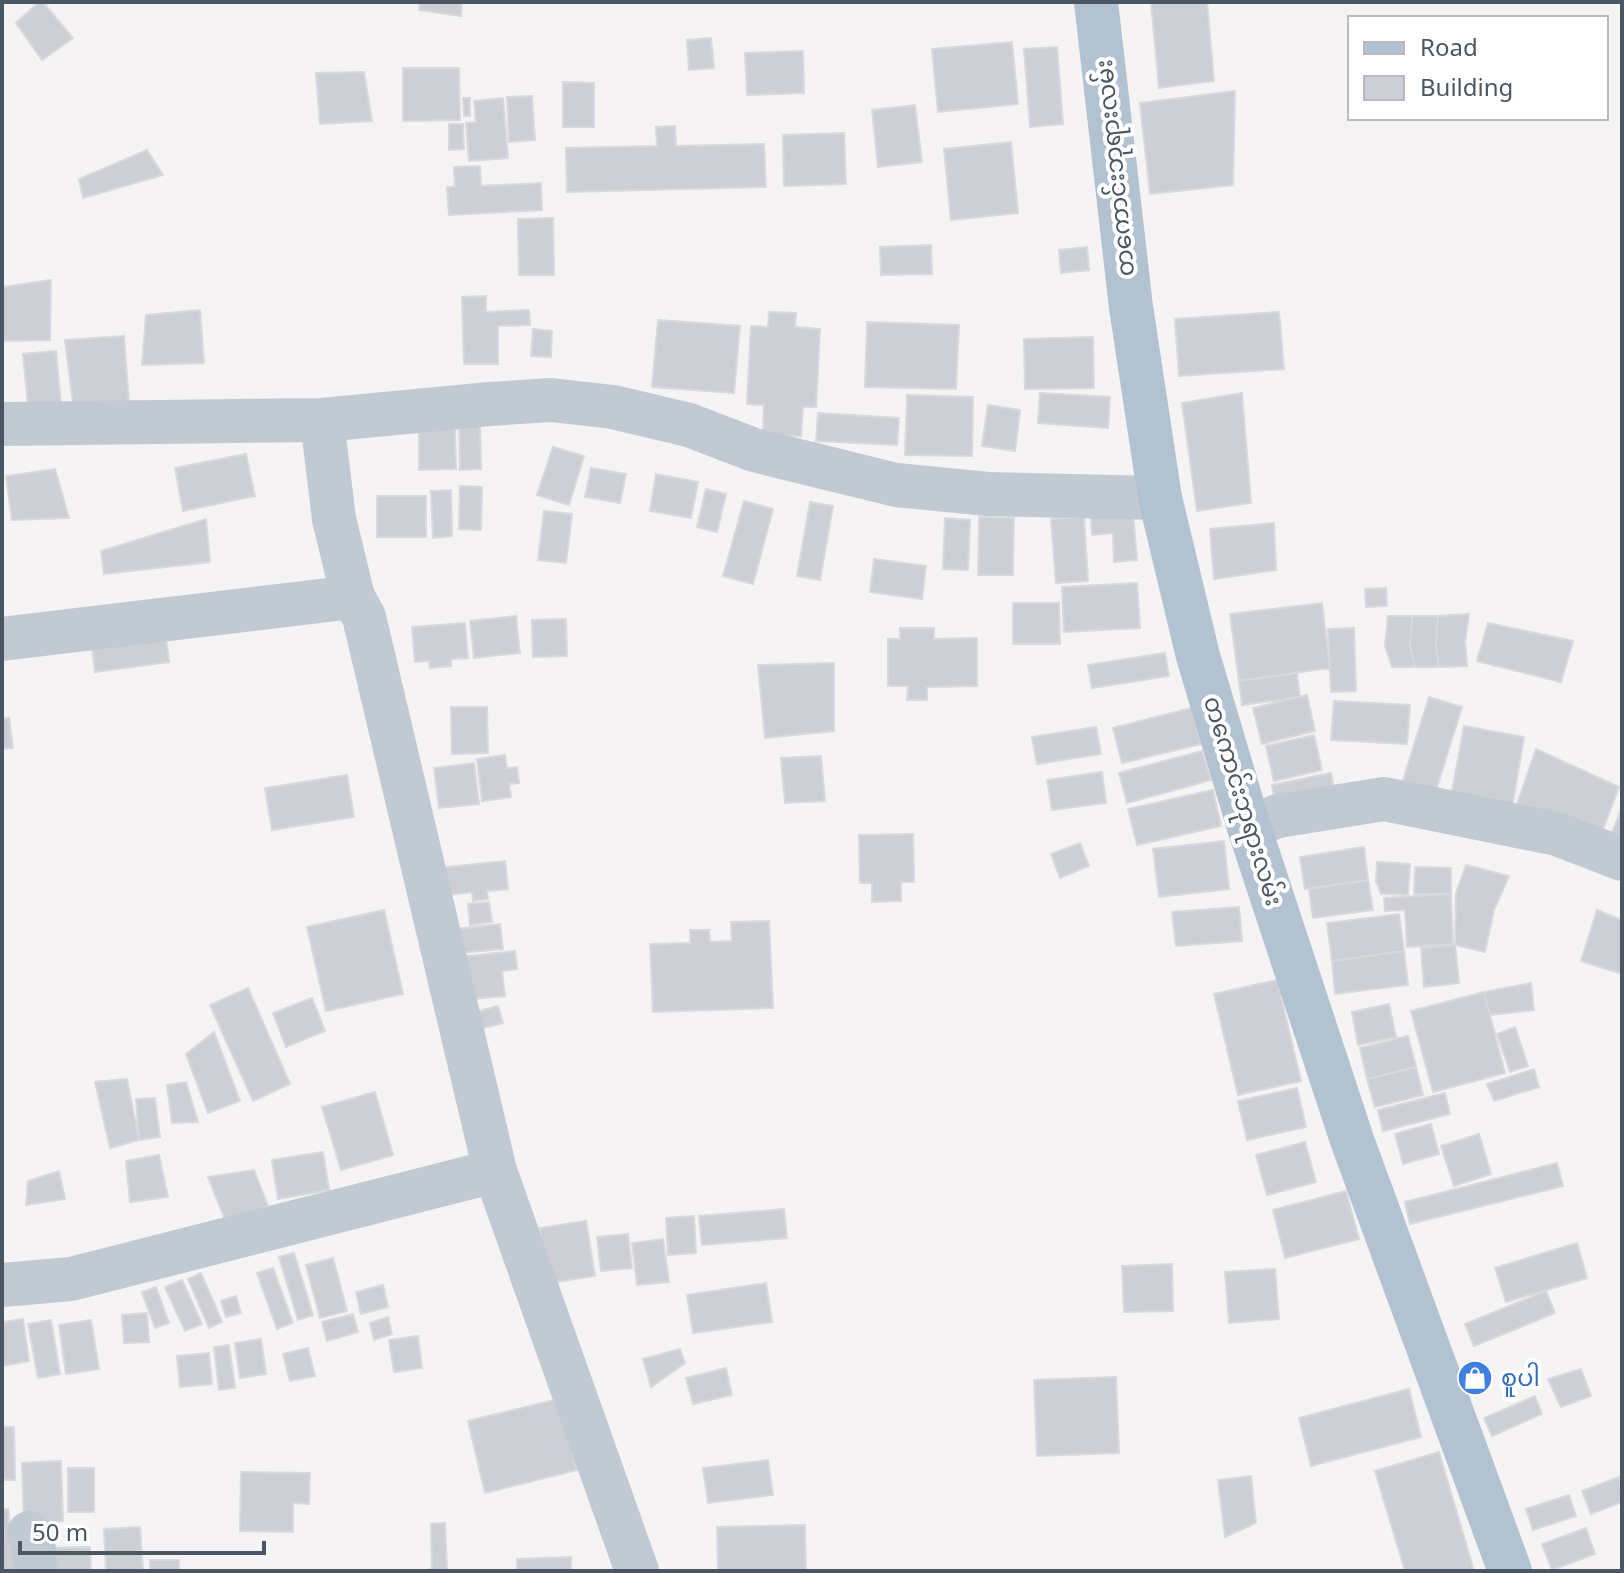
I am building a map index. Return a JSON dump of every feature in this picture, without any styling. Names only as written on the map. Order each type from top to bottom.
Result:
[{"type":"main road","name":"တကောင်းဘုရားလမ်း","points":[[1096,2],[1131,307],[1160,498],[1198,656],[1249,827],[1352,1140],[1510,1571]]},
{"type":"street","points":[[2,424],[322,420],[551,400],[613,407],[689,425],[754,450],[896,485],[988,494],[1160,498]]},
{"type":"street","points":[[322,420],[334,519],[353,597],[364,617],[495,1171],[637,1571]]},
{"type":"street","points":[[2,639],[353,597]]},
{"type":"street","points":[[1249,827],[1278,816],[1384,799],[1557,834],[1622,859]]},
{"type":"street","points":[[2,1285],[71,1279],[495,1171]]},
{"type":"building","points":[[39,2],[43,2],[73,38],[42,60],[16,23]]},
{"type":"building","points":[[420,2],[462,2],[461,16],[419,10]]},
{"type":"building","points":[[1151,2],[1207,2],[1214,81],[1159,88]]},
{"type":"building","points":[[711,38],[714,68],[689,70],[687,40]]},
{"type":"building","points":[[1012,42],[1018,104],[938,112],[932,49]]},
{"type":"building","points":[[1057,47],[1063,124],[1030,127],[1024,49]]},
{"type":"building","points":[[803,51],[804,93],[747,95],[745,53]]},
{"type":"building","points":[[403,68],[459,68],[460,120],[403,121]]},
{"type":"building","points":[[364,72],[372,121],[320,124],[316,73]]},
{"type":"building","points":[[563,82],[594,83],[594,127],[563,127]]},
{"type":"building","points":[[1235,91],[1233,185],[1150,194],[1140,103]]},
{"type":"building","points":[[532,96],[535,140],[509,142],[507,97]]},
{"type":"building","points":[[463,98],[470,98],[470,116],[464,116]]},
{"type":"building","points":[[503,98],[508,158],[469,161],[466,123],[476,122],[474,101]]},
{"type":"building","points":[[915,105],[922,162],[878,167],[872,110]]},
{"type":"building","points":[[449,124],[463,124],[464,149],[449,150]]},
{"type":"building","points":[[675,126],[676,146],[764,144],[766,187],[567,192],[566,148],[657,146],[656,127]]},
{"type":"building","points":[[844,133],[846,184],[784,186],[783,135]]},
{"type":"building","points":[[1011,142],[1018,213],[951,220],[944,149]]},
{"type":"building","points":[[147,150],[163,175],[83,198],[79,179]]},
{"type":"building","points":[[480,166],[481,186],[541,183],[542,210],[449,215],[447,187],[455,187],[454,167]]},
{"type":"building","points":[[553,218],[554,275],[519,275],[518,219]]},
{"type":"building","points":[[931,245],[932,274],[881,275],[880,247]]},
{"type":"building","points":[[1087,247],[1089,270],[1061,273],[1059,250]]},
{"type":"building","points":[[51,280],[50,340],[2,341],[2,287]]},
{"type":"building","points":[[486,296],[486,312],[529,310],[530,325],[498,326],[498,364],[464,364],[462,297]]},
{"type":"building","points":[[200,310],[204,363],[142,365],[146,315]]},
{"type":"building","points":[[769,312],[796,313],[795,327],[820,329],[816,407],[803,407],[801,436],[763,435],[764,405],[747,404],[751,326],[768,327]]},
{"type":"building","points":[[1279,312],[1284,369],[1179,376],[1175,319]]},
{"type":"building","points":[[658,320],[740,326],[734,393],[652,387]]},
{"type":"building","points":[[867,322],[959,325],[956,389],[865,387]]},
{"type":"building","points":[[533,329],[552,331],[551,357],[531,356]]},
{"type":"building","points":[[124,336],[129,403],[73,404],[65,340]]},
{"type":"building","points":[[1093,337],[1094,388],[1025,389],[1024,339]]},
{"type":"building","points":[[56,351],[62,415],[29,416],[23,354]]},
{"type":"building","points":[[1040,393],[1110,397],[1108,428],[1038,423]]},
{"type":"building","points":[[1242,393],[1251,503],[1197,511],[1182,403]]},
{"type":"building","points":[[907,395],[973,397],[972,456],[905,455]]},
{"type":"building","points":[[988,405],[1020,410],[1015,451],[982,446]]},
{"type":"building","points":[[818,413],[899,418],[897,445],[816,441]]},
{"type":"building","points":[[459,425],[480,425],[481,469],[460,470]]},
{"type":"building","points":[[455,426],[456,469],[419,470],[419,427]]},
{"type":"building","points":[[553,447],[584,456],[569,505],[537,495]]},
{"type":"building","points":[[246,454],[255,496],[183,511],[175,468]]},
{"type":"building","points":[[591,468],[626,474],[620,503],[585,497]]},
{"type":"building","points":[[55,469],[69,518],[12,520],[6,476]]},
{"type":"building","points":[[656,474],[698,482],[691,518],[650,511]]},
{"type":"building","points":[[460,486],[482,487],[481,530],[459,529]]},
{"type":"building","points":[[706,489],[726,494],[717,532],[697,527]]},
{"type":"building","points":[[451,490],[452,536],[433,538],[431,491]]},
{"type":"building","points":[[377,496],[426,496],[426,537],[377,537]]},
{"type":"building","points":[[744,501],[773,509],[753,584],[723,576]]},
{"type":"building","points":[[810,502],[833,506],[820,580],[797,576]]},
{"type":"building","points":[[544,511],[572,514],[566,563],[538,560]]},
{"type":"building","points":[[1133,512],[1137,560],[1114,562],[1113,533],[1092,535],[1091,515]]},
{"type":"building","points":[[979,517],[1014,518],[1013,575],[978,575]]},
{"type":"building","points":[[1084,517],[1088,581],[1056,583],[1051,519]]},
{"type":"building","points":[[945,518],[970,520],[968,570],[943,569]]},
{"type":"building","points":[[206,519],[210,562],[104,574],[101,551]]},
{"type":"building","points":[[1274,523],[1276,570],[1214,579],[1210,529]]},
{"type":"building","points":[[874,559],[926,566],[922,599],[870,592]]},
{"type":"building","points":[[1137,583],[1140,628],[1064,632],[1062,587]]},
{"type":"building","points":[[1386,588],[1387,606],[1366,607],[1365,589]]},
{"type":"building","points":[[1013,603],[1059,603],[1060,644],[1013,644]]},
{"type":"building","points":[[1322,603],[1330,668],[1239,681],[1230,614]]},
{"type":"building","points":[[1469,614],[1465,641],[1467,666],[1439,667],[1436,644],[1438,616]]},
{"type":"building","points":[[516,616],[520,653],[474,658],[470,621]]},
{"type":"building","points":[[1388,616],[1412,616],[1410,646],[1415,667],[1392,667],[1385,646]]},
{"type":"building","points":[[1412,616],[1438,616],[1436,644],[1439,667],[1415,667],[1410,646]]},
{"type":"building","points":[[566,619],[567,656],[533,657],[532,620]]},
{"type":"building","points":[[164,621],[169,662],[95,672],[90,631]]},
{"type":"building","points":[[465,623],[468,658],[451,659],[451,666],[430,668],[429,661],[415,662],[412,627]]},
{"type":"building","points":[[1488,623],[1573,641],[1561,682],[1477,661]]},
{"type":"building","points":[[900,628],[934,628],[934,639],[977,638],[977,686],[927,687],[927,700],[907,700],[908,686],[888,686],[888,639],[900,639]]},
{"type":"building","points":[[1354,628],[1356,691],[1331,692],[1328,629]]},
{"type":"building","points":[[1165,653],[1169,676],[1092,688],[1088,665]]},
{"type":"building","points":[[834,663],[834,731],[765,738],[758,665]]},
{"type":"building","points":[[1297,673],[1300,697],[1242,705],[1239,681]]},
{"type":"building","points":[[1307,695],[1315,731],[1262,744],[1253,708]]},
{"type":"building","points":[[1429,697],[1462,707],[1433,800],[1400,790]]},
{"type":"building","points":[[1334,701],[1410,705],[1407,744],[1331,740]]},
{"type":"building","points":[[451,707],[487,707],[488,753],[452,754]]},
{"type":"building","points":[[1192,708],[1201,744],[1122,763],[1113,728]]},
{"type":"building","points":[[9,718],[13,748],[2,749],[2,719]]},
{"type":"building","points":[[1464,726],[1524,737],[1512,808],[1451,797]]},
{"type":"building","points":[[1096,727],[1101,754],[1037,764],[1032,737]]},
{"type":"building","points":[[1314,735],[1322,770],[1274,781],[1266,746]]},
{"type":"building","points":[[1536,749],[1619,787],[1599,840],[1514,813]]},
{"type":"building","points":[[1202,751],[1211,780],[1127,803],[1119,773]]},
{"type":"building","points":[[505,755],[507,768],[517,767],[519,783],[509,784],[511,797],[482,801],[477,759]]},
{"type":"building","points":[[821,756],[825,801],[785,803],[781,758]]},
{"type":"building","points":[[474,763],[479,804],[439,808],[434,768]]},
{"type":"building","points":[[1102,772],[1106,803],[1052,810],[1047,780]]},
{"type":"building","points":[[1331,773],[1336,801],[1277,812],[1272,785]]},
{"type":"building","points":[[347,775],[354,817],[272,830],[265,788]]},
{"type":"building","points":[[1213,790],[1221,826],[1137,845],[1128,809]]},
{"type":"building","points":[[1622,807],[1622,851],[1607,845]]},
{"type":"building","points":[[913,834],[914,882],[901,882],[901,901],[872,902],[872,883],[860,883],[859,835]]},
{"type":"building","points":[[1224,841],[1229,889],[1159,897],[1153,849]]},
{"type":"building","points":[[1080,843],[1089,866],[1060,878],[1051,854]]},
{"type":"building","points":[[1364,847],[1368,880],[1305,889],[1300,857]]},
{"type":"building","points":[[505,861],[508,889],[487,891],[488,899],[473,901],[472,892],[441,896],[438,868]]},
{"type":"building","points":[[1377,862],[1410,864],[1408,895],[1381,894],[1376,881]]},
{"type":"building","points":[[1466,865],[1509,876],[1494,910],[1485,952],[1455,945],[1456,893]]},
{"type":"building","points":[[1415,867],[1451,868],[1451,894],[1414,894]]},
{"type":"building","points":[[1368,880],[1373,910],[1313,918],[1309,889]]},
{"type":"building","points":[[1451,894],[1453,944],[1407,947],[1405,910],[1385,911],[1384,898]]},
{"type":"building","points":[[489,902],[492,922],[470,925],[468,904]]},
{"type":"building","points":[[1239,907],[1242,941],[1176,946],[1172,912]]},
{"type":"building","points":[[384,910],[403,994],[326,1011],[307,927]]},
{"type":"building","points":[[1597,910],[1622,920],[1622,974],[1581,961]]},
{"type":"building","points":[[1399,914],[1404,951],[1332,961],[1327,923]]},
{"type":"building","points":[[769,921],[773,1008],[653,1012],[650,944],[690,943],[690,930],[709,930],[710,942],[732,941],[731,922]]},
{"type":"building","points":[[500,924],[503,949],[459,953],[456,929]]},
{"type":"building","points":[[1455,945],[1459,983],[1424,987],[1421,948]]},
{"type":"building","points":[[515,951],[517,969],[502,971],[505,996],[464,1000],[460,957]]},
{"type":"building","points":[[1404,951],[1408,985],[1335,994],[1332,961]]},
{"type":"building","points":[[1277,980],[1301,1081],[1238,1095],[1214,994]]},
{"type":"building","points":[[1531,983],[1534,1010],[1490,1015],[1484,992]]},
{"type":"building","points":[[248,988],[290,1084],[253,1101],[210,1005]]},
{"type":"building","points":[[1484,992],[1505,1073],[1433,1092],[1411,1011]]},
{"type":"building","points":[[312,998],[325,1031],[286,1047],[273,1013]]},
{"type":"building","points":[[1389,1004],[1396,1037],[1358,1045],[1352,1012]]},
{"type":"building","points":[[498,1006],[503,1023],[475,1030],[471,1013]]},
{"type":"building","points":[[1515,1027],[1528,1066],[1510,1072],[1497,1034]]},
{"type":"building","points":[[214,1032],[240,1101],[208,1113],[186,1054]]},
{"type":"building","points":[[1408,1036],[1416,1067],[1367,1079],[1360,1048]]},
{"type":"building","points":[[1416,1067],[1423,1095],[1375,1107],[1367,1079]]},
{"type":"building","points":[[1534,1069],[1539,1087],[1494,1101],[1487,1084]]},
{"type":"building","points":[[127,1079],[139,1140],[110,1148],[95,1082]]},
{"type":"building","points":[[186,1082],[198,1122],[172,1123],[167,1085]]},
{"type":"building","points":[[1297,1088],[1306,1127],[1247,1140],[1238,1101]]},
{"type":"building","points":[[375,1092],[393,1155],[341,1170],[322,1107]]},
{"type":"building","points":[[1445,1093],[1450,1114],[1383,1131],[1378,1110]]},
{"type":"building","points":[[155,1098],[160,1137],[139,1140],[136,1099]]},
{"type":"building","points":[[1431,1124],[1439,1154],[1403,1164],[1395,1134]]},
{"type":"building","points":[[1479,1134],[1491,1174],[1454,1186],[1441,1146]]},
{"type":"building","points":[[1305,1142],[1316,1182],[1267,1195],[1256,1155]]},
{"type":"building","points":[[323,1152],[329,1190],[278,1199],[272,1160]]},
{"type":"building","points":[[159,1155],[168,1197],[130,1202],[126,1161]]},
{"type":"building","points":[[1557,1163],[1563,1186],[1410,1224],[1405,1202]]},
{"type":"building","points":[[254,1170],[268,1206],[226,1222],[208,1177]]},
{"type":"building","points":[[59,1171],[65,1199],[26,1205],[28,1181]]},
{"type":"building","points":[[1346,1191],[1359,1239],[1285,1258],[1273,1210]]},
{"type":"building","points":[[784,1209],[787,1238],[702,1245],[699,1216]]},
{"type":"building","points":[[694,1216],[696,1253],[668,1255],[666,1218]]},
{"type":"building","points":[[586,1221],[595,1276],[549,1283],[540,1228]]},
{"type":"building","points":[[628,1234],[632,1268],[601,1271],[597,1237]]},
{"type":"building","points":[[663,1239],[669,1282],[637,1285],[632,1243]]},
{"type":"building","points":[[1577,1243],[1587,1278],[1506,1302],[1495,1268]]},
{"type":"building","points":[[294,1253],[313,1315],[298,1320],[279,1257]]},
{"type":"building","points":[[333,1258],[347,1311],[320,1318],[306,1265]]},
{"type":"building","points":[[1172,1264],[1173,1311],[1124,1312],[1122,1266]]},
{"type":"building","points":[[273,1268],[293,1323],[277,1329],[257,1273]]},
{"type":"building","points":[[1275,1269],[1279,1319],[1229,1323],[1225,1272]]},
{"type":"building","points":[[201,1273],[222,1322],[209,1328],[188,1279]]},
{"type":"building","points":[[182,1280],[202,1324],[185,1331],[165,1287]]},
{"type":"building","points":[[766,1283],[772,1322],[693,1333],[687,1295]]},
{"type":"building","points":[[383,1285],[388,1307],[361,1314],[356,1292]]},
{"type":"building","points":[[156,1287],[169,1323],[155,1328],[142,1292]]},
{"type":"building","points":[[1546,1291],[1555,1313],[1474,1346],[1465,1324]]},
{"type":"building","points":[[236,1296],[241,1313],[226,1317],[221,1301]]},
{"type":"building","points":[[147,1313],[149,1342],[124,1343],[122,1315]]},
{"type":"building","points":[[353,1314],[358,1332],[327,1341],[322,1322]]},
{"type":"building","points":[[388,1317],[392,1334],[374,1340],[370,1323]]},
{"type":"building","points":[[23,1319],[29,1361],[3,1366],[2,1322]]},
{"type":"building","points":[[51,1320],[60,1374],[38,1378],[28,1324]]},
{"type":"building","points":[[91,1320],[99,1369],[66,1374],[59,1325]]},
{"type":"building","points":[[418,1336],[422,1368],[394,1372],[389,1340]]},
{"type":"building","points":[[261,1339],[266,1374],[240,1378],[235,1343]]},
{"type":"building","points":[[229,1345],[235,1388],[219,1390],[214,1347]]},
{"type":"building","points":[[308,1348],[315,1376],[290,1381],[283,1354]]},
{"type":"building","points":[[680,1349],[685,1363],[651,1387],[643,1359]]},
{"type":"building","points":[[209,1353],[212,1384],[180,1387],[177,1356]]},
{"type":"building","points":[[726,1368],[732,1395],[693,1404],[686,1378]]},
{"type":"building","points":[[1581,1369],[1591,1396],[1561,1407],[1548,1379]]},
{"type":"building","points":[[1116,1377],[1119,1453],[1037,1456],[1034,1380]]},
{"type":"building","points":[[1409,1389],[1421,1437],[1311,1466],[1299,1418]]},
{"type":"building","points":[[1535,1396],[1542,1414],[1492,1436],[1484,1418]]},
{"type":"building","points":[[559,1399],[577,1470],[485,1493],[468,1421]]},
{"type":"building","points":[[2,1427],[14,1427],[15,1480],[2,1480]]},
{"type":"building","points":[[1439,1452],[1474,1571],[1405,1571],[1375,1471]]},
{"type":"building","points":[[768,1460],[773,1495],[708,1503],[703,1468]]},
{"type":"building","points":[[61,1461],[63,1521],[24,1523],[22,1463]]},
{"type":"building","points":[[68,1468],[94,1468],[94,1512],[68,1512]]},
{"type":"building","points":[[241,1472],[310,1473],[309,1504],[293,1503],[293,1532],[240,1531]]},
{"type":"building","points":[[1251,1476],[1256,1523],[1225,1537],[1218,1480]]},
{"type":"building","points":[[1619,1477],[1622,1502],[1591,1514],[1582,1491]]},
{"type":"building","points":[[1569,1495],[1576,1516],[1533,1530],[1526,1509]]},
{"type":"building","points":[[2,1509],[8,1509],[15,1571],[2,1571]]},
{"type":"building","points":[[445,1523],[447,1571],[416,1571],[432,1569],[431,1524]]},
{"type":"building","points":[[805,1525],[806,1571],[718,1571],[717,1527]]},
{"type":"building","points":[[140,1527],[143,1571],[106,1571],[104,1529]]},
{"type":"building","points":[[1586,1528],[1595,1554],[1552,1570],[1542,1544]]},
{"type":"building","points":[[90,1547],[91,1571],[48,1571],[47,1548]]},
{"type":"building","points":[[571,1557],[571,1571],[517,1571],[517,1559]]},
{"type":"building","points":[[150,1560],[179,1560],[179,1571],[150,1571]]},
{"type":"place","name":"စူပါ","points":[[1475,1378]]}]
